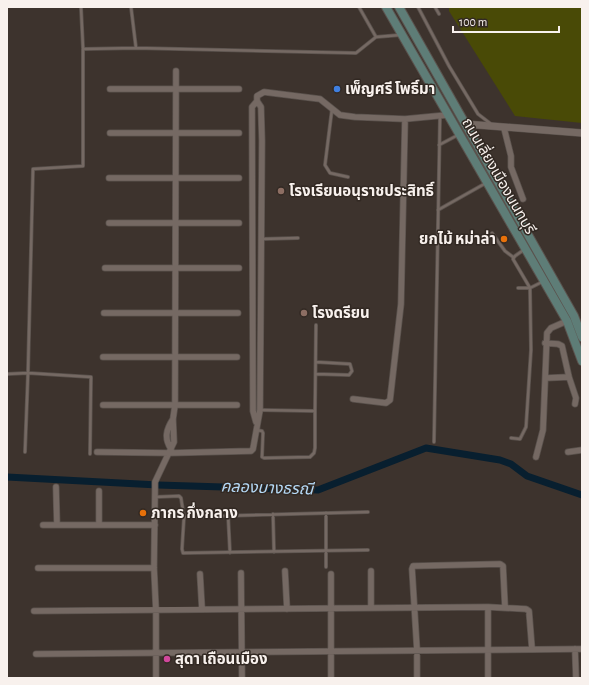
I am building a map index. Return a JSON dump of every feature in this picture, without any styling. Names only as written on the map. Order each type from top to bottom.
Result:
[{"type":"main road","name":"ถนนเลี่ยงเมืองนนทบุรี","points":[[386,7],[444,115],[459,134],[567,321],[582,361]]},
{"type":"main road","name":"ถนนเลี่ยงเมืองนนทบุรี","points":[[399,7],[574,316],[582,337]]},
{"type":"street","points":[[171,451],[167,442],[167,429],[173,419],[175,405],[176,71]]},
{"type":"street","points":[[110,89],[239,89]]},
{"type":"street","points":[[97,452],[251,451],[255,444],[256,422],[253,411],[251,239],[252,107],[257,101],[257,96],[264,92],[320,100],[345,116],[405,119],[444,115]]},
{"type":"street","points":[[256,422],[260,410],[262,134],[261,107],[257,101]]},
{"type":"street","points":[[353,399],[386,403],[390,400],[401,304],[405,119]]},
{"type":"street","points":[[465,124],[582,133]]},
{"type":"street","points":[[504,128],[511,167],[523,199]]},
{"type":"street","points":[[110,133],[239,134]]},
{"type":"street","points":[[109,178],[239,178]]},
{"type":"street","points":[[109,223],[239,223]]},
{"type":"street","points":[[251,239],[261,239]]},
{"type":"street","points":[[105,268],[239,268]]},
{"type":"street","points":[[104,313],[238,312]]},
{"type":"street","points":[[536,457],[543,430],[543,401],[546,378],[545,343],[548,330],[567,321]]},
{"type":"street","points":[[252,335],[261,336]]},
{"type":"street","points":[[545,343],[558,344],[562,346],[576,398],[576,404]]},
{"type":"street","points":[[103,357],[237,357]]},
{"type":"street","points":[[546,378],[570,377]]},
{"type":"street","points":[[104,406],[237,405]]},
{"type":"street","points":[[568,452],[582,450]]},
{"type":"street","points":[[156,678],[154,497],[155,482],[171,451]]},
{"type":"street","points":[[56,487],[57,525]]},
{"type":"street","points":[[99,491],[99,525]]},
{"type":"street","points":[[42,525],[155,525]]},
{"type":"street","points":[[417,678],[413,566],[496,563],[504,566],[505,608]]},
{"type":"street","points":[[38,568],[154,568]]},
{"type":"street","points":[[285,571],[287,608]]},
{"type":"street","points":[[371,571],[372,608]]},
{"type":"street","points":[[200,574],[202,609]]},
{"type":"street","points":[[241,574],[242,678]]},
{"type":"street","points":[[330,574],[331,678]]},
{"type":"street","points":[[34,611],[488,607],[528,609],[532,649]]},
{"type":"street","points":[[488,607],[488,678]]},
{"type":"street","points":[[575,649],[576,678]]},
{"type":"street","points":[[36,654],[582,649]]},
{"type":"lane","points":[[25,452],[33,169],[83,166],[83,49],[81,7]]},
{"type":"lane","points":[[131,7],[136,48]]},
{"type":"lane","points":[[359,7],[376,37]]},
{"type":"lane","points":[[418,7],[449,66],[478,114],[495,127]]},
{"type":"lane","points":[[435,7],[439,14]]},
{"type":"lane","points":[[83,49],[136,48],[356,53],[376,37],[402,35]]},
{"type":"lane","points":[[332,109],[325,165],[330,173],[348,177]]},
{"type":"lane","points":[[434,442],[439,145],[444,115]]},
{"type":"lane","points":[[439,145],[459,134]]},
{"type":"lane","points":[[438,210],[487,183]]},
{"type":"lane","points":[[492,233],[505,251],[513,257],[514,263],[530,288],[531,350],[526,427],[520,439],[510,438]]},
{"type":"lane","points":[[261,239],[298,238]]},
{"type":"lane","points":[[513,257],[525,248]]},
{"type":"lane","points":[[518,288],[530,288],[544,281]]},
{"type":"lane","points":[[256,430],[262,431],[263,433],[262,457],[264,458],[310,457],[314,453],[316,325]]},
{"type":"lane","points":[[316,362],[350,364],[352,371],[349,375],[316,374]]},
{"type":"lane","points":[[7,374],[28,373],[91,377],[90,454]]},
{"type":"lane","points":[[260,410],[315,411]]},
{"type":"lane","points":[[154,497],[179,496],[182,499],[184,517],[183,553],[368,550]]},
{"type":"lane","points":[[184,517],[228,514],[368,512]]},
{"type":"lane","points":[[326,513],[326,567]]},
{"type":"lane","points":[[228,514],[230,553]]},
{"type":"lane","points":[[273,514],[274,552]]},
{"type":"shaded area","points":[[449,7],[582,7],[582,123],[515,116],[449,11]]},
{"type":"waterway","name":"คลองบางธรณี","points":[[7,477],[158,485],[318,490],[426,448],[500,460],[511,464],[527,476],[582,495]]},
{"type":"place","name":"เพ็ญศรี โพธิ์มา","points":[[337,89]]},
{"type":"place","name":"โรงเรียนอนุราชประสิทธิ์","points":[[281,191]]},
{"type":"place","name":"ยกไม้ หม่าล่า","points":[[504,239]]},
{"type":"place","name":"โรงดรียน","points":[[304,313]]},
{"type":"place","name":"ภากร กึ่งกลาง","points":[[143,513]]},
{"type":"place","name":"สุดา เถือนเมือง","points":[[167,659]]}]
